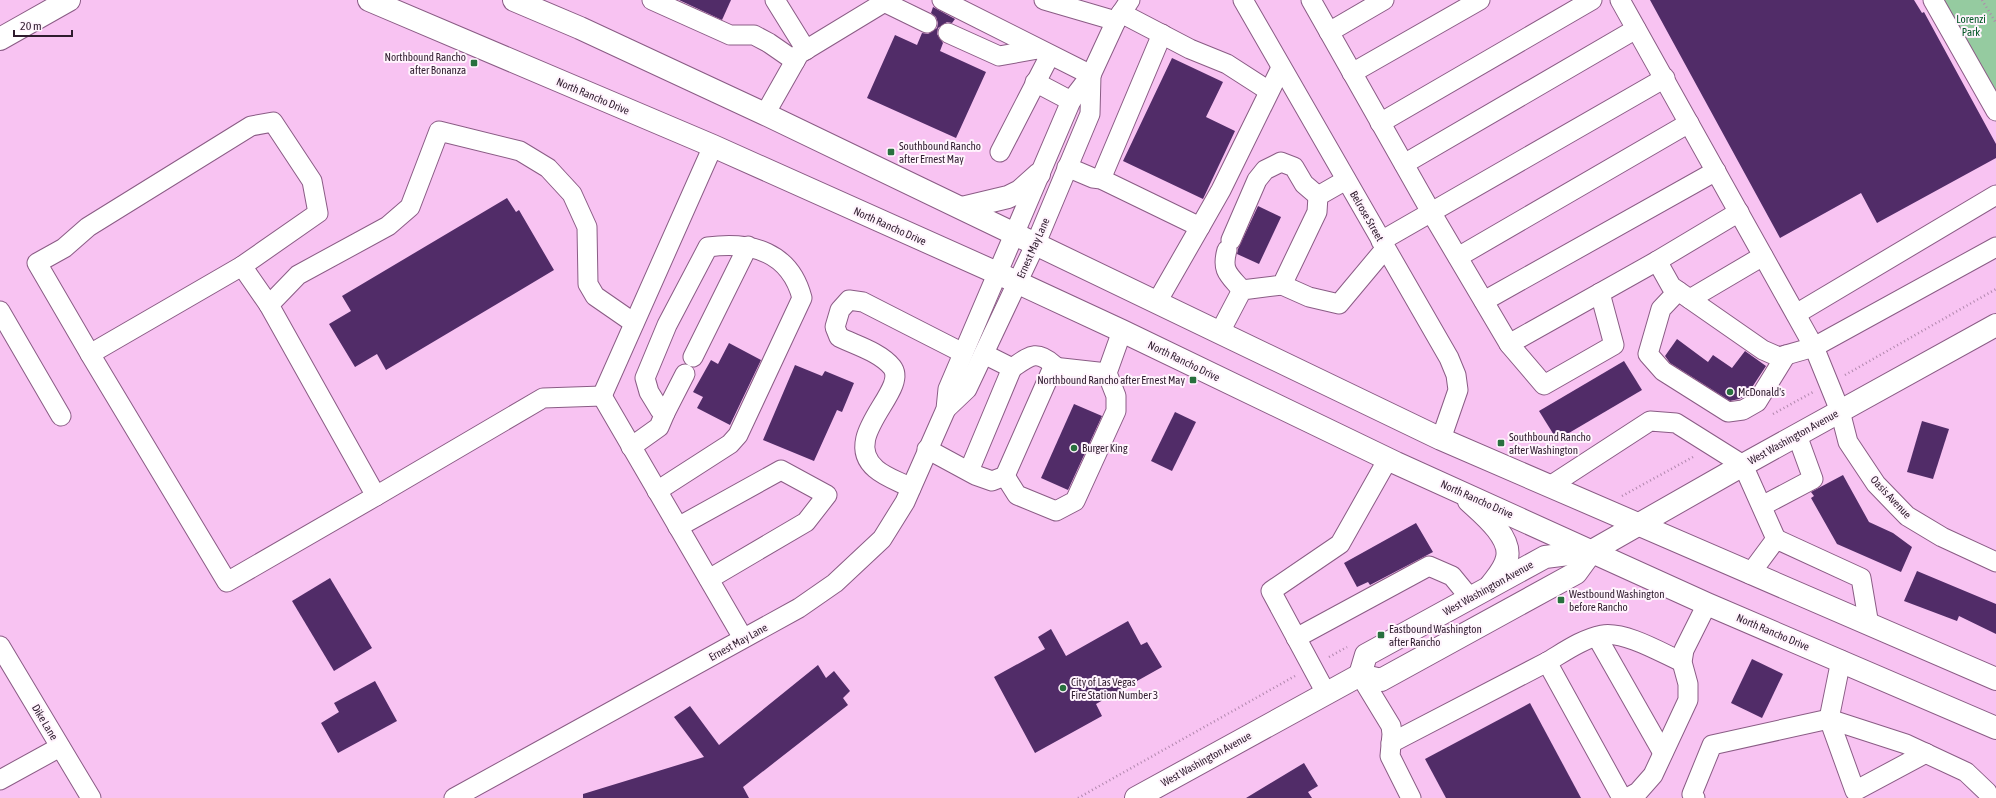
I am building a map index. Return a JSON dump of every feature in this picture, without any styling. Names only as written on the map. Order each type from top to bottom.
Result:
[{"type":"main road","points":[[0,39],[60,5],[85,0]]},
{"type":"main road","name":"North Rancho Drive","points":[[369,0],[713,146],[997,273],[1122,331],[1388,459],[1707,604],[1841,660],[1996,728]]},
{"type":"main road","points":[[514,0],[580,28],[1014,232],[1441,439],[1750,574],[1996,679]]},
{"type":"main road","points":[[962,208],[1008,197],[1020,191],[1039,174]]},
{"type":"main road","name":"West Washington Avenue","points":[[1360,675],[1366,654],[1544,557],[1592,551],[1840,411],[1996,326]]},
{"type":"main road","points":[[1458,490],[1489,520],[1507,546],[1508,558],[1503,570],[1490,587]]},
{"type":"main road","name":"West Washington Avenue","points":[[1136,798],[1360,675],[1381,680],[1576,573],[1592,551]]},
{"type":"street","points":[[652,0],[730,35],[754,35],[800,55]]},
{"type":"street","points":[[775,0],[800,55]]},
{"type":"street","points":[[942,0],[1091,75]]},
{"type":"street","points":[[1044,0],[1122,11],[1162,34],[1227,64],[1270,91]]},
{"type":"street","name":"Belrose Street","points":[[1243,0],[1449,358],[1456,375],[1458,390],[1441,439]]},
{"type":"street","points":[[1311,0],[1431,212],[1509,344],[1544,385],[1614,345],[1600,293]]},
{"type":"street","points":[[1329,32],[1384,0]]},
{"type":"street","points":[[1352,73],[1480,0]]},
{"type":"street","points":[[1380,123],[1592,0]]},
{"type":"street","name":"Oasis Avenue","points":[[1620,0],[1665,78],[1814,347],[1840,411],[1848,442],[1876,484],[1906,516],[1942,538],[1996,562]]},
{"type":"street","points":[[1933,0],[1996,111]]},
{"type":"street","points":[[764,114],[800,55],[886,1],[927,22]]},
{"type":"street","name":"Ernest May Lane","points":[[454,798],[798,608],[835,583],[882,539],[911,488],[946,409],[948,389],[1070,101],[1091,75],[1122,11]]},
{"type":"street","points":[[1404,164],[1636,29]]},
{"type":"street","points":[[948,33],[999,56],[1044,52]]},
{"type":"street","points":[[1100,179],[1162,34]]},
{"type":"street","points":[[1000,152],[1035,82],[1044,52]]},
{"type":"street","points":[[1157,302],[1221,190],[1281,68]]},
{"type":"street","name":"Ernest May Lane","points":[[946,409],[967,389],[1036,243],[1090,114],[1091,75]]},
{"type":"street","points":[[1242,290],[1282,285],[1309,297],[1339,304],[1383,245],[1431,212],[1665,78]]},
{"type":"street","points":[[1035,82],[1070,101]]},
{"type":"street","points":[[90,354],[242,266],[318,214],[312,181],[273,122],[251,126],[88,227],[64,248],[37,263],[90,354],[227,582],[543,398],[602,396]]},
{"type":"street","points":[[1458,257],[1689,123]]},
{"type":"street","points":[[269,305],[298,275],[388,226],[410,207],[439,131],[520,151],[548,168],[572,194],[587,227],[588,284],[595,296],[634,324]]},
{"type":"street","points":[[602,396],[713,146]]},
{"type":"street","points":[[1242,290],[1225,270],[1224,260],[1257,180],[1265,170],[1281,162],[1294,168],[1304,184],[1318,196]]},
{"type":"street","points":[[1068,168],[1093,178],[1100,179],[1200,227]]},
{"type":"street","points":[[1484,301],[1716,171]]},
{"type":"street","points":[[1318,196],[1346,180]]},
{"type":"street","points":[[1796,314],[1996,195]]},
{"type":"street","points":[[1282,285],[1317,212],[1318,196]]},
{"type":"street","points":[[1509,344],[1657,261],[1739,212]]},
{"type":"street","points":[[693,357],[748,246]]},
{"type":"street","points":[[657,491],[730,444],[738,435],[802,298],[798,282],[787,266],[773,256],[748,246],[708,247],[667,325],[645,378],[649,392],[660,410],[665,413]]},
{"type":"street","points":[[1657,261],[1671,286],[1763,350],[1778,357],[1814,347],[1996,247]]},
{"type":"street","points":[[1763,256],[1684,295],[1661,309],[1648,354],[1663,372],[1728,412],[1744,410],[1757,402],[1786,355]]},
{"type":"street","points":[[242,266],[269,305],[376,496]]},
{"type":"street","points":[[1220,332],[1242,290]]},
{"type":"street","points":[[911,488],[876,470],[866,457],[864,442],[895,381],[893,368],[879,356],[839,337],[835,327],[840,310],[848,300],[863,302],[963,353]]},
{"type":"street","points":[[0,311],[61,416]]},
{"type":"street","points":[[1005,476],[1018,495],[1056,511],[1075,501],[1116,411],[1116,396],[1107,373],[1122,331]]},
{"type":"street","points":[[984,354],[1012,368]]},
{"type":"street","points":[[927,449],[969,471],[992,482],[1005,476],[1054,365],[1044,356],[1031,356],[1012,368],[969,471]]},
{"type":"street","points":[[1053,367],[1107,373]]},
{"type":"street","points":[[631,447],[659,427],[684,374]]},
{"type":"street","points":[[602,396],[743,638]]},
{"type":"street","points":[[1550,486],[1650,421],[1676,423],[1744,465],[1776,539],[1861,578],[1869,625]]},
{"type":"street","points":[[1762,506],[1813,479],[1797,435]]},
{"type":"street","points":[[1326,693],[1271,591],[1340,544],[1388,459]]},
{"type":"street","points":[[678,527],[782,470],[827,495],[806,522],[709,579]]},
{"type":"street","points":[[1750,574],[1776,539]]},
{"type":"street","points":[[1296,638],[1429,566],[1452,576],[1470,598]]},
{"type":"street","points":[[1627,798],[1638,792],[1653,775],[1688,700],[1688,684],[1682,662],[1684,650],[1707,604]]},
{"type":"street","points":[[1391,743],[1587,640],[1603,635],[1623,636],[1682,662]]},
{"type":"street","points":[[1597,637],[1663,753]]},
{"type":"street","name":"Dike Lane","points":[[0,646],[60,748],[92,798]]},
{"type":"street","points":[[1841,660],[1829,719],[1853,796],[1926,753]]},
{"type":"street","points":[[1547,662],[1622,798]]},
{"type":"street","points":[[1360,675],[1391,726],[1390,756],[1411,798]]},
{"type":"street","points":[[1695,798],[1692,794],[1712,745],[1829,719],[1926,753],[1966,772],[1987,792],[1990,798]]},
{"type":"street","points":[[0,780],[60,748]]},
{"type":"path","points":[[1982,0],[1996,23]]},
{"type":"green space","name":"Lorenzi Park","points":[[1928,0],[1996,0],[1996,120]]},
{"type":"building","points":[[679,0],[731,0],[722,20]]},
{"type":"building","points":[[1650,0],[1914,0],[1922,13],[1924,12],[1996,144],[1996,158],[1877,223],[1861,193],[1780,238]]},
{"type":"building","points":[[933,7],[955,19],[952,23],[947,22],[938,28],[937,34],[943,43],[940,51],[986,72],[956,138],[867,98],[895,35],[917,45],[922,33],[928,34],[937,28],[938,23],[936,17],[931,13]]},
{"type":"building","points":[[1172,58],[1223,82],[1206,117],[1235,131],[1203,199],[1123,161]]},
{"type":"building","points":[[507,198],[516,212],[519,210],[554,270],[386,370],[377,354],[355,367],[329,324],[351,311],[342,296]]},
{"type":"building","points":[[1258,206],[1281,217],[1259,264],[1237,254]]},
{"type":"building","points":[[1677,339],[1708,362],[1713,355],[1732,368],[1745,351],[1766,366],[1747,395],[1730,401],[1670,363],[1665,356]]},
{"type":"building","points":[[729,343],[761,360],[730,425],[697,408],[703,397],[693,392],[711,360],[718,364]]},
{"type":"building","points":[[1624,361],[1642,390],[1557,440],[1539,411]]},
{"type":"building","points":[[795,365],[822,376],[825,371],[854,383],[842,412],[837,410],[814,461],[763,440]]},
{"type":"building","name":"Burger King","points":[[1074,404],[1102,416],[1068,490],[1041,478]]},
{"type":"building","points":[[1175,412],[1196,422],[1172,471],[1151,461]]},
{"type":"building","points":[[1922,421],[1949,429],[1933,479],[1907,472]]},
{"type":"building","points":[[1843,475],[1869,522],[1893,533],[1912,547],[1901,572],[1837,544],[1811,498],[1814,496],[1811,492]]},
{"type":"building","points":[[1416,523],[1433,552],[1370,585],[1368,582],[1357,587],[1344,563]]},
{"type":"building","points":[[1917,571],[1996,604],[1996,634],[1959,616],[1957,621],[1904,601]]},
{"type":"building","points":[[330,578],[372,648],[334,671],[292,601]]},
{"type":"building","name":"City of Las Vegas Fire Station Number 3","points":[[1128,621],[1141,645],[1147,642],[1162,667],[1096,704],[1102,716],[1035,753],[994,677],[1045,649],[1038,637],[1051,629],[1066,656]]},
{"type":"building","points":[[1752,659],[1783,674],[1762,718],[1731,703]]},
{"type":"building","points":[[818,665],[826,678],[834,671],[850,691],[843,698],[848,705],[743,787],[749,798],[583,798],[583,794],[704,757],[674,717],[690,706],[719,745]]},
{"type":"building","points":[[375,681],[397,721],[338,753],[321,723],[339,712],[334,703]]},
{"type":"building","points":[[1530,703],[1581,798],[1446,798],[1425,759]]},
{"type":"building","points":[[1304,763],[1318,786],[1308,792],[1312,798],[1246,798]]},
{"type":"place","name":"Northbound Rancho after Bonanza","points":[[474,63]]},
{"type":"place","name":"Southbound Rancho after Ernest May","points":[[891,152]]},
{"type":"place","name":"Northbound Rancho after Ernest May","points":[[1193,380]]},
{"type":"place","name":"McDonald's","points":[[1730,392]]},
{"type":"place","name":"Southbound Rancho after Washington","points":[[1501,443]]},
{"type":"place","name":"Burger King","points":[[1074,448]]},
{"type":"place","name":"Westbound Washington before Rancho","points":[[1561,600]]},
{"type":"place","name":"Eastbound Washington after Rancho","points":[[1381,635]]},
{"type":"place","name":"City of Las Vegas Fire Station Number 3","points":[[1063,688]]}]
